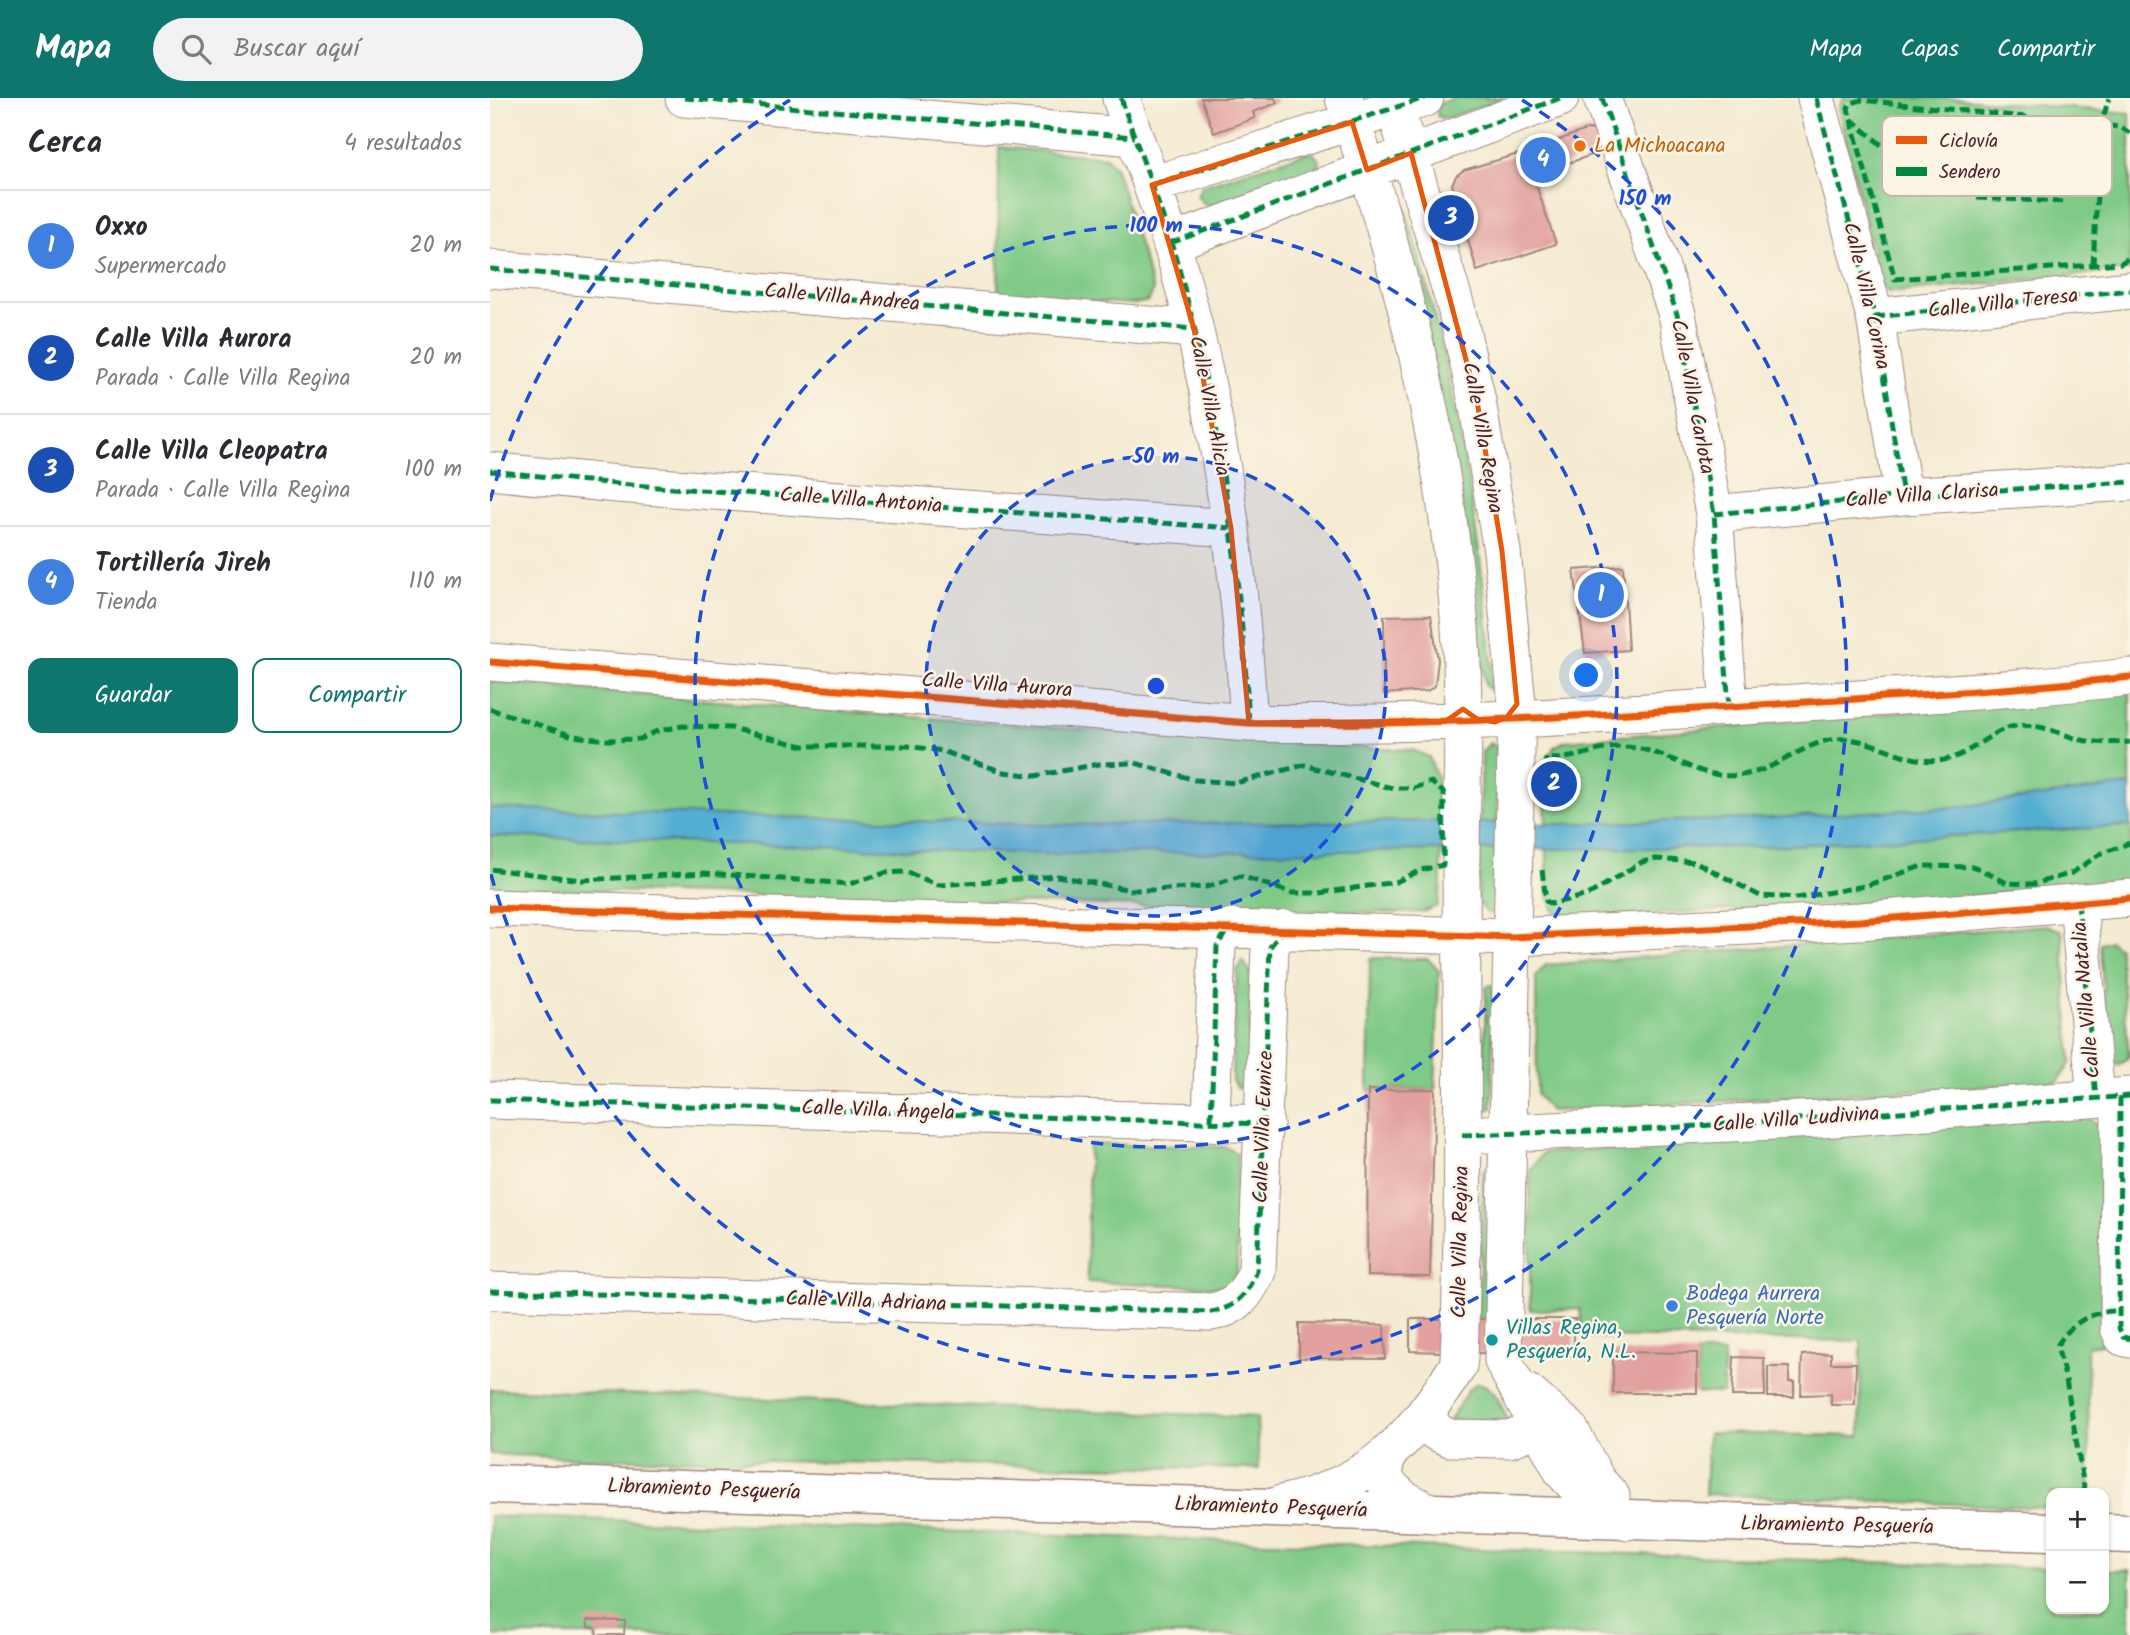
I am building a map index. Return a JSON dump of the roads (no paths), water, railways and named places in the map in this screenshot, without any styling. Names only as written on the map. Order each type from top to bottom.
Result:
[{"type":"main road","name":"Libramiento Pesquería","points":[[490,1483],[1505,1516],[1669,1515],[2046,1532]]},
{"type":"main road","points":[[2109,1534],[2130,1534]]},
{"type":"street","points":[[684,98],[1134,137]]},
{"type":"street","name":"Calle Villa Alicia","points":[[1121,98],[1171,243],[1195,329],[1231,528],[1242,615],[1249,723]]},
{"type":"street","points":[[1171,243],[1560,98]]},
{"type":"street","name":"Calle Villa Carlota","points":[[1602,98],[1677,314],[1714,514],[1729,707]]},
{"type":"street","name":"Calle Villa Corina","points":[[1816,98],[1875,317],[1903,496]]},
{"type":"street","points":[[1152,185],[1348,110],[1404,101]]},
{"type":"street","name":"Calle Villa Regina","points":[[1404,101],[1411,153],[1456,307],[1477,401],[1502,551],[1490,722],[1463,784],[1461,875],[1488,936],[1508,1134],[1519,1394],[1558,1465],[1580,1490],[1629,1514]]},
{"type":"street","name":"Calle Villa Regina","points":[[1270,1507],[1304,1499],[1337,1486],[1389,1453],[1434,1402],[1458,1366],[1462,1135],[1488,936],[1513,878],[1515,787],[1490,722],[1460,628],[1438,462],[1409,319],[1348,110]]},
{"type":"street","name":"Calle Villa Andrea","points":[[490,269],[1195,329]]},
{"type":"street","name":"Calle Villa Teresa","points":[[1875,317],[2130,290]]},
{"type":"street","name":"Calle Villa Antonia","points":[[490,471],[617,484],[1231,528]]},
{"type":"street","name":"Calle Villa Clarisa","points":[[1714,514],[1903,496],[2130,482]]},
{"type":"street","name":"Calle Villa Aurora","points":[[490,662],[1249,723],[1490,722],[2035,687],[2130,677]]},
{"type":"street","points":[[490,908],[1242,934],[1488,936],[1860,921],[2130,898]]},
{"type":"street","name":"Calle Villa Natalia","points":[[2078,902],[2116,1097],[2119,1328],[2127,1338]]},
{"type":"street","points":[[1211,1120],[1242,934]]},
{"type":"street","name":"Calle Villa Eunice","points":[[1239,1301],[1257,1272],[1265,1124],[1242,934]]},
{"type":"street","name":"Calle Villa Ludivina","points":[[1462,1135],[1807,1120],[2116,1097]]},
{"type":"street","name":"Calle Villa Ángela","points":[[490,1100],[1211,1120],[1265,1124]]},
{"type":"street","name":"Calle Villa Adriana","points":[[490,1291],[1211,1312],[1226,1309],[1239,1301]]},
{"type":"street","points":[[1519,1394],[1525,1433],[1509,1440],[1450,1438],[1436,1432],[1434,1402],[1458,1375],[1476,1366],[1500,1372],[1519,1394],[1569,1428],[1606,1493],[1629,1514]]},
{"type":"street","points":[[1389,1453],[1384,1465],[1386,1483],[1404,1499],[1433,1514]]},
{"type":"street","points":[[1505,1516],[1524,1514],[1555,1499],[1561,1481],[1558,1465]]},
{"type":"water","points":[[2130,785],[2130,826],[1756,847],[1044,854],[490,836],[490,808],[1043,825],[1426,821],[1554,824],[1750,819],[1957,807]]},
{"type":"place","name":"La Michoacana","points":[[1580,146]]},
{"type":"place","name":"Tortillería Jireh","points":[[1543,160]]},
{"type":"place","name":"Calle Villa Cleopatra","points":[[1451,218]]},
{"type":"place","name":"Oxxo","points":[[1601,595]]},
{"type":"place","name":"Calle Villa Aurora","points":[[1554,784]]},
{"type":"place","name":"Bodega Aurrera Pesquería Norte","points":[[1672,1306]]},
{"type":"place","name":"Villas Regina, Pesquería, N.L.","points":[[1492,1340]]}]
